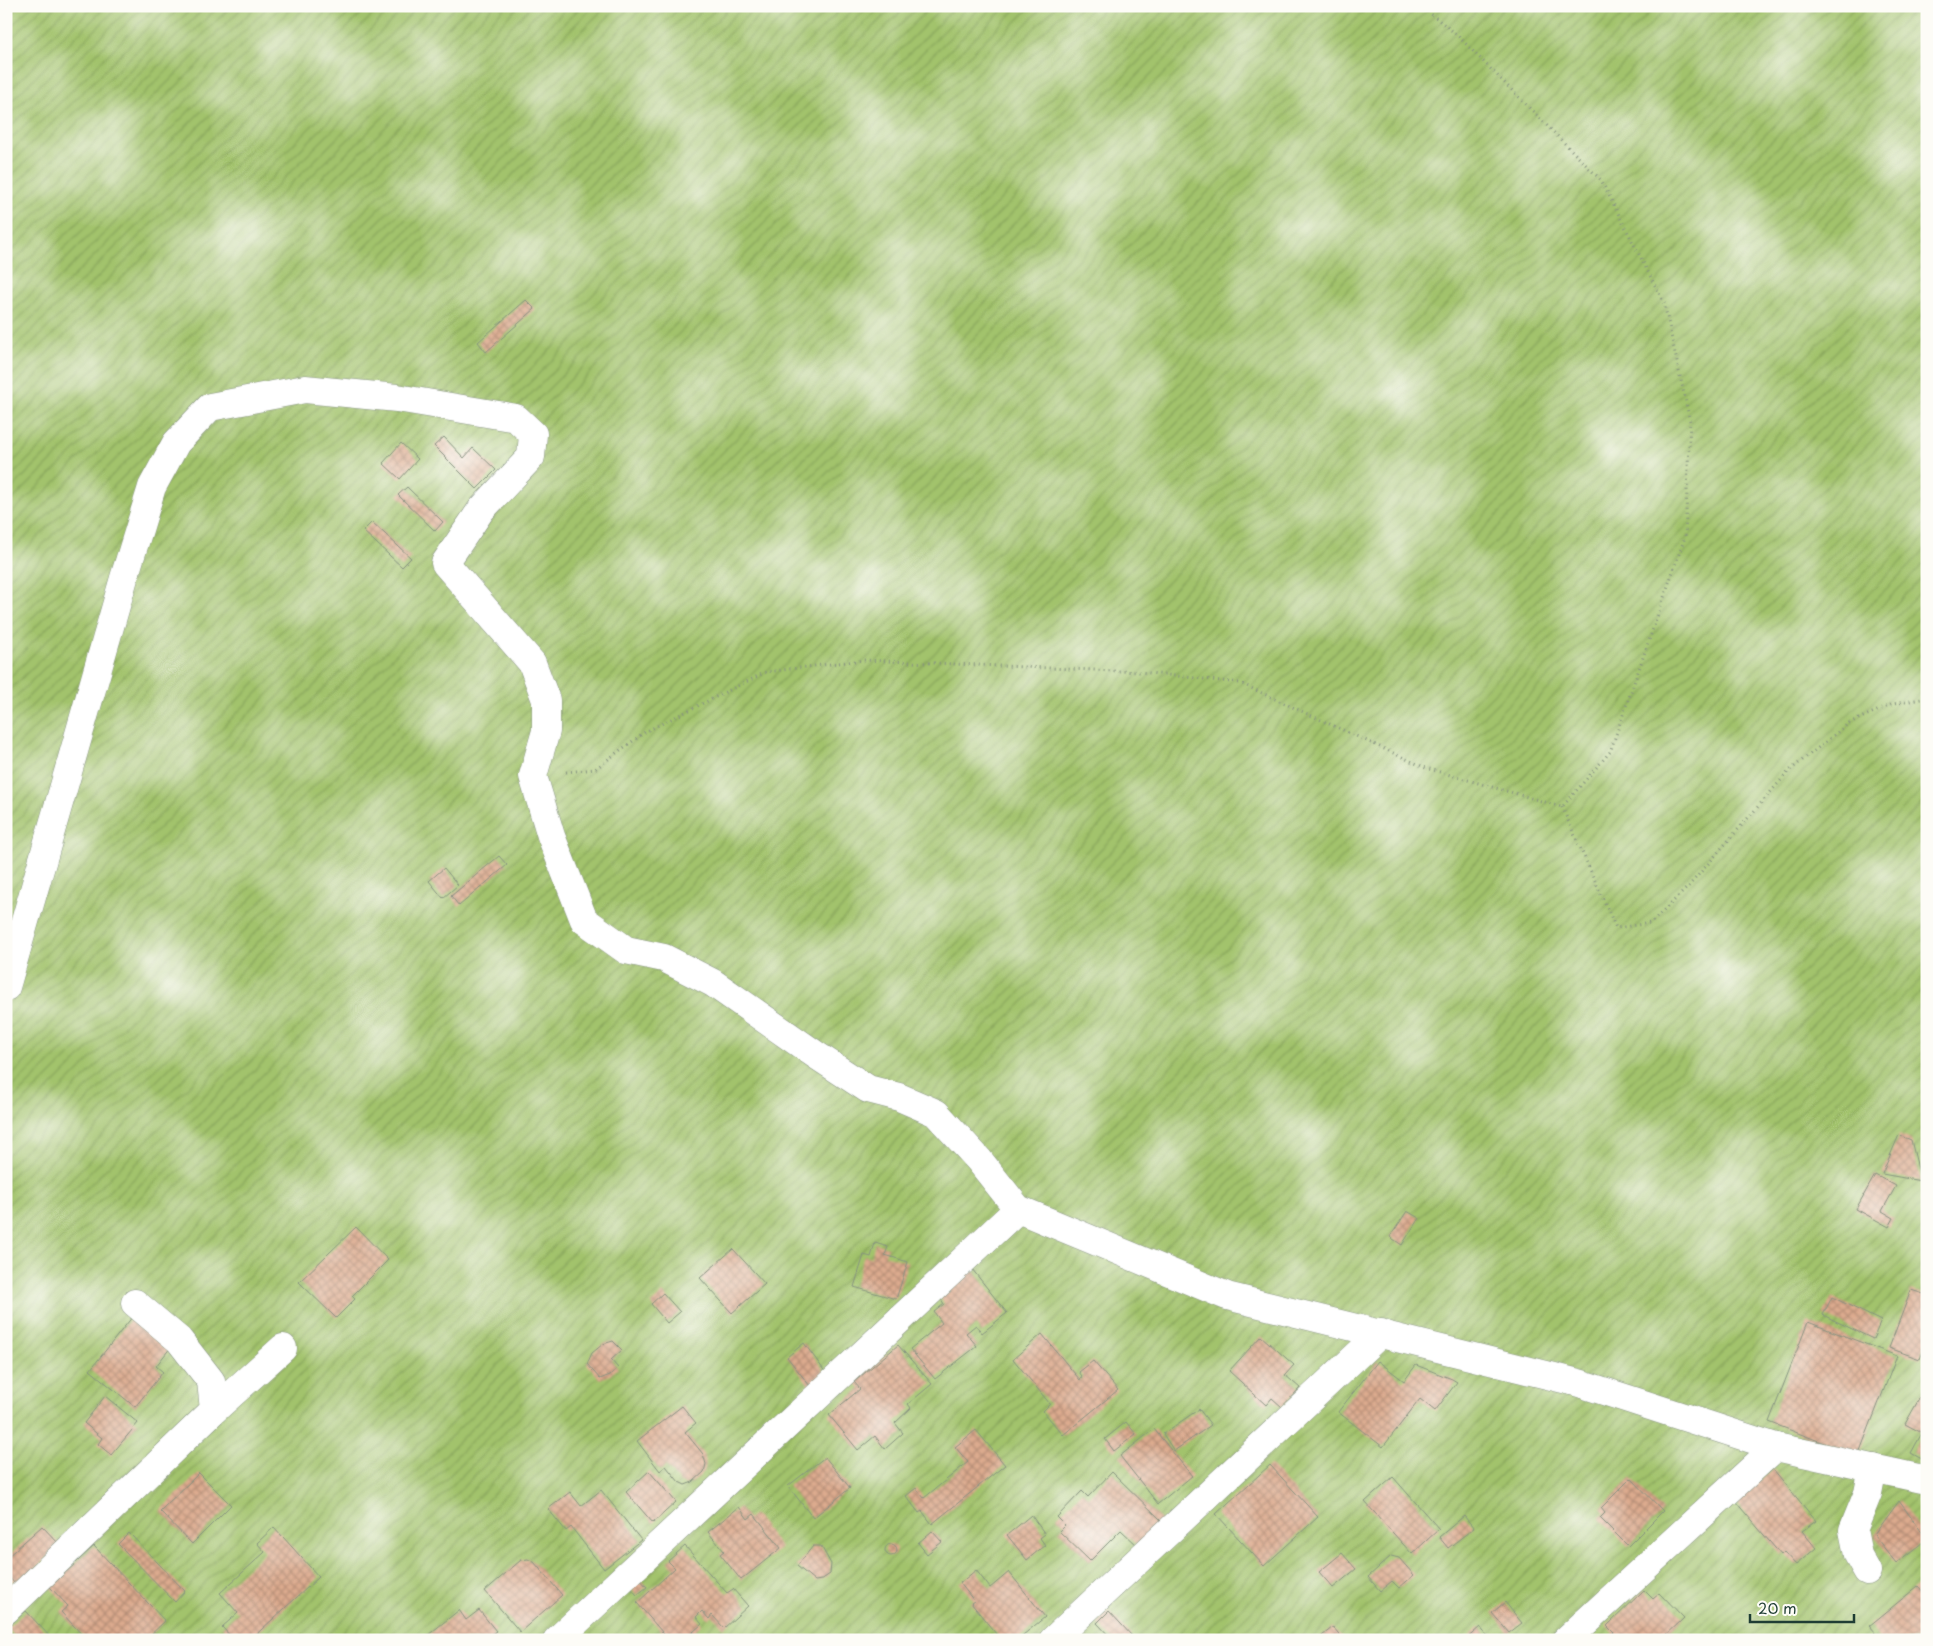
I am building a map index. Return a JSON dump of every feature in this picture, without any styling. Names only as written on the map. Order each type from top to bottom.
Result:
[{"type":"street","points":[[6,987],[152,487],[176,443],[210,407],[305,389],[397,398],[516,418],[532,434],[531,457],[481,510],[445,562],[532,663],[546,700],[546,731],[533,776],[551,836],[584,920],[626,950],[664,958],[713,983],[868,1089],[899,1097],[936,1113],[979,1160],[1018,1209],[1227,1296],[1579,1383],[1776,1447],[1927,1480]]},
{"type":"street","points":[[557,1640],[1018,1209]]},
{"type":"street","points":[[135,1303],[179,1340],[211,1381],[214,1410]]},
{"type":"street","points":[[1053,1640],[1381,1333]]},
{"type":"street","points":[[6,1610],[214,1410],[283,1348]]},
{"type":"street","points":[[1566,1640],[1776,1447]]},
{"type":"street","points":[[1867,1571],[1858,1555],[1854,1530],[1868,1493],[1873,1468]]},
{"type":"path","points":[[1422,6],[1456,34],[1601,180],[1664,303],[1690,421],[1685,537],[1610,752],[1562,807]]},
{"type":"path","points":[[533,776],[595,769],[645,732],[766,672],[863,660],[1140,672],[1240,683],[1426,768],[1562,807],[1616,928],[1651,923],[1687,888],[1789,771],[1849,723],[1893,704],[1927,698]]},
{"type":"green space","points":[[6,6],[1927,6],[1927,1640],[6,1640]]},
{"type":"building","points":[[526,300],[535,309],[486,352],[478,342]]},
{"type":"building","points":[[444,437],[464,458],[473,448],[496,470],[477,489],[434,446]]},
{"type":"building","points":[[401,443],[418,459],[400,479],[383,463]]},
{"type":"building","points":[[407,487],[443,522],[435,531],[398,495]]},
{"type":"building","points":[[372,522],[411,558],[402,567],[363,531]]},
{"type":"building","points":[[499,856],[507,865],[459,906],[451,896]]},
{"type":"building","points":[[444,868],[458,885],[443,898],[429,881]]},
{"type":"building","points":[[1899,1135],[1911,1140],[1921,1181],[1882,1174]]},
{"type":"building","points":[[1875,1175],[1896,1186],[1882,1211],[1894,1218],[1889,1227],[1856,1209]]},
{"type":"building","points":[[1407,1211],[1419,1218],[1402,1245],[1390,1237]]},
{"type":"building","points":[[356,1227],[388,1260],[352,1296],[355,1299],[336,1318],[299,1282]]},
{"type":"building","points":[[875,1243],[888,1247],[885,1255],[908,1262],[896,1299],[854,1287],[864,1255],[871,1257]]},
{"type":"building","points":[[733,1249],[765,1284],[732,1313],[700,1278]]},
{"type":"building","points":[[972,1269],[1007,1313],[982,1333],[976,1325],[966,1333],[977,1346],[935,1379],[910,1349],[942,1323],[934,1312],[944,1304],[939,1296]]},
{"type":"building","points":[[1911,1290],[1927,1295],[1927,1342],[1920,1359],[1889,1348]]},
{"type":"building","points":[[663,1293],[680,1312],[667,1323],[651,1304]]},
{"type":"building","points":[[1832,1297],[1881,1321],[1873,1339],[1823,1315]]},
{"type":"building","points":[[133,1316],[171,1347],[156,1366],[163,1372],[135,1407],[90,1370]]},
{"type":"building","points":[[1808,1322],[1897,1356],[1858,1456],[1769,1422]]},
{"type":"building","points":[[1042,1334],[1080,1380],[1082,1376],[1079,1372],[1093,1361],[1118,1390],[1063,1435],[1043,1411],[1050,1404],[1013,1359]]},
{"type":"building","points":[[1261,1336],[1294,1365],[1285,1375],[1300,1388],[1282,1407],[1272,1398],[1266,1405],[1229,1371]]},
{"type":"building","points":[[613,1341],[622,1350],[611,1360],[618,1368],[610,1375],[600,1379],[587,1364],[592,1353],[603,1344]]},
{"type":"building","points":[[804,1343],[826,1373],[810,1386],[787,1357]]},
{"type":"building","points":[[898,1345],[932,1384],[908,1404],[911,1408],[895,1423],[903,1433],[885,1449],[875,1436],[858,1450],[829,1415],[860,1389],[854,1382]]},
{"type":"building","points":[[1378,1361],[1404,1381],[1416,1365],[1457,1382],[1435,1411],[1420,1399],[1383,1447],[1338,1412]]},
{"type":"building","points":[[1923,1392],[1927,1394],[1927,1462],[1911,1453],[1922,1433],[1905,1424]]},
{"type":"building","points":[[105,1396],[138,1423],[111,1455],[98,1444],[102,1438],[84,1423]]},
{"type":"building","points":[[682,1406],[696,1423],[685,1432],[703,1454],[706,1464],[704,1472],[693,1482],[685,1485],[679,1482],[666,1466],[660,1471],[637,1441]]},
{"type":"building","points":[[1199,1409],[1211,1425],[1174,1451],[1163,1434]]},
{"type":"building","points":[[1126,1422],[1136,1434],[1114,1451],[1105,1439]]},
{"type":"building","points":[[1154,1429],[1192,1476],[1158,1504],[1120,1456]]},
{"type":"building","points":[[976,1430],[1005,1465],[932,1524],[922,1511],[919,1513],[906,1496],[916,1488],[924,1498],[968,1462],[955,1447]]},
{"type":"building","points":[[825,1457],[850,1488],[813,1518],[788,1486]]},
{"type":"building","points":[[1270,1465],[1318,1517],[1264,1566],[1216,1514]]},
{"type":"building","points":[[1773,1469],[1816,1521],[1802,1531],[1816,1548],[1796,1565],[1784,1552],[1781,1555],[1735,1501]]},
{"type":"building","points":[[649,1471],[676,1502],[653,1523],[626,1492]]},
{"type":"building","points":[[1112,1472],[1162,1521],[1138,1546],[1121,1530],[1090,1561],[1059,1531],[1065,1525],[1057,1517],[1082,1491],[1088,1497]]},
{"type":"building","points":[[199,1473],[231,1505],[192,1544],[160,1511]]},
{"type":"building","points":[[1393,1477],[1439,1529],[1412,1554],[1365,1502]]},
{"type":"building","points":[[1631,1478],[1663,1511],[1628,1546],[1600,1518],[1605,1513],[1601,1508]]},
{"type":"building","points":[[601,1490],[641,1540],[604,1569],[571,1527],[566,1531],[548,1509],[570,1492],[581,1506]]},
{"type":"building","points":[[1899,1501],[1927,1539],[1896,1563],[1874,1535]]},
{"type":"building","points":[[739,1507],[748,1519],[754,1514],[781,1548],[741,1580],[720,1554],[724,1551],[708,1532]]},
{"type":"building","points":[[1031,1515],[1045,1534],[1040,1538],[1045,1545],[1027,1560],[1007,1535]]},
{"type":"building","points":[[1464,1516],[1474,1528],[1448,1548],[1439,1537]]},
{"type":"building","points":[[42,1526],[61,1546],[17,1586],[6,1574],[6,1558]]},
{"type":"building","points":[[274,1527],[319,1577],[250,1640],[234,1640],[222,1627],[238,1613],[220,1593],[265,1552],[257,1543]]},
{"type":"building","points":[[932,1531],[942,1542],[927,1554],[918,1543]]},
{"type":"building","points":[[129,1533],[185,1591],[175,1602],[118,1544]]},
{"type":"building","points":[[889,1544],[893,1544],[897,1550],[893,1556],[889,1556],[885,1552],[885,1548]]},
{"type":"building","points":[[94,1546],[165,1621],[145,1640],[87,1640],[61,1612],[68,1606],[50,1587]]},
{"type":"building","points":[[685,1546],[727,1593],[733,1589],[748,1606],[724,1628],[712,1615],[709,1619],[702,1611],[696,1617],[702,1624],[684,1640],[669,1640],[637,1603],[675,1568],[668,1561]]},
{"type":"building","points":[[813,1546],[821,1546],[831,1564],[830,1574],[821,1580],[815,1581],[797,1566]]},
{"type":"building","points":[[1342,1553],[1356,1569],[1333,1588],[1319,1572]]},
{"type":"building","points":[[1391,1556],[1399,1558],[1414,1575],[1399,1588],[1392,1581],[1380,1591],[1368,1577]]},
{"type":"building","points":[[528,1559],[534,1562],[562,1595],[520,1632],[485,1591],[521,1560]]},
{"type":"building","points":[[976,1570],[990,1588],[1009,1572],[1045,1617],[1017,1640],[1001,1640],[971,1603],[974,1601],[960,1583]]},
{"type":"building","points":[[639,1578],[647,1587],[637,1595],[629,1586]]},
{"type":"building","points":[[1918,1586],[1927,1596],[1927,1640],[1881,1640],[1869,1626]]},
{"type":"building","points":[[1644,1590],[1653,1599],[1660,1593],[1684,1618],[1661,1640],[1611,1640],[1609,1638],[1614,1633],[1607,1626]]},
{"type":"building","points":[[1505,1602],[1522,1623],[1509,1633],[1492,1613]]},
{"type":"building","points":[[459,1610],[466,1620],[479,1610],[496,1631],[492,1634],[497,1640],[422,1640]]},
{"type":"building","points":[[26,1611],[53,1640],[18,1640],[7,1628]]},
{"type":"building","points":[[1109,1611],[1132,1636],[1128,1640],[1113,1640],[1097,1623]]},
{"type":"building","points":[[1333,1627],[1344,1640],[1317,1640]]},
{"type":"building","points":[[1480,1627],[1490,1640],[1465,1640]]}]
